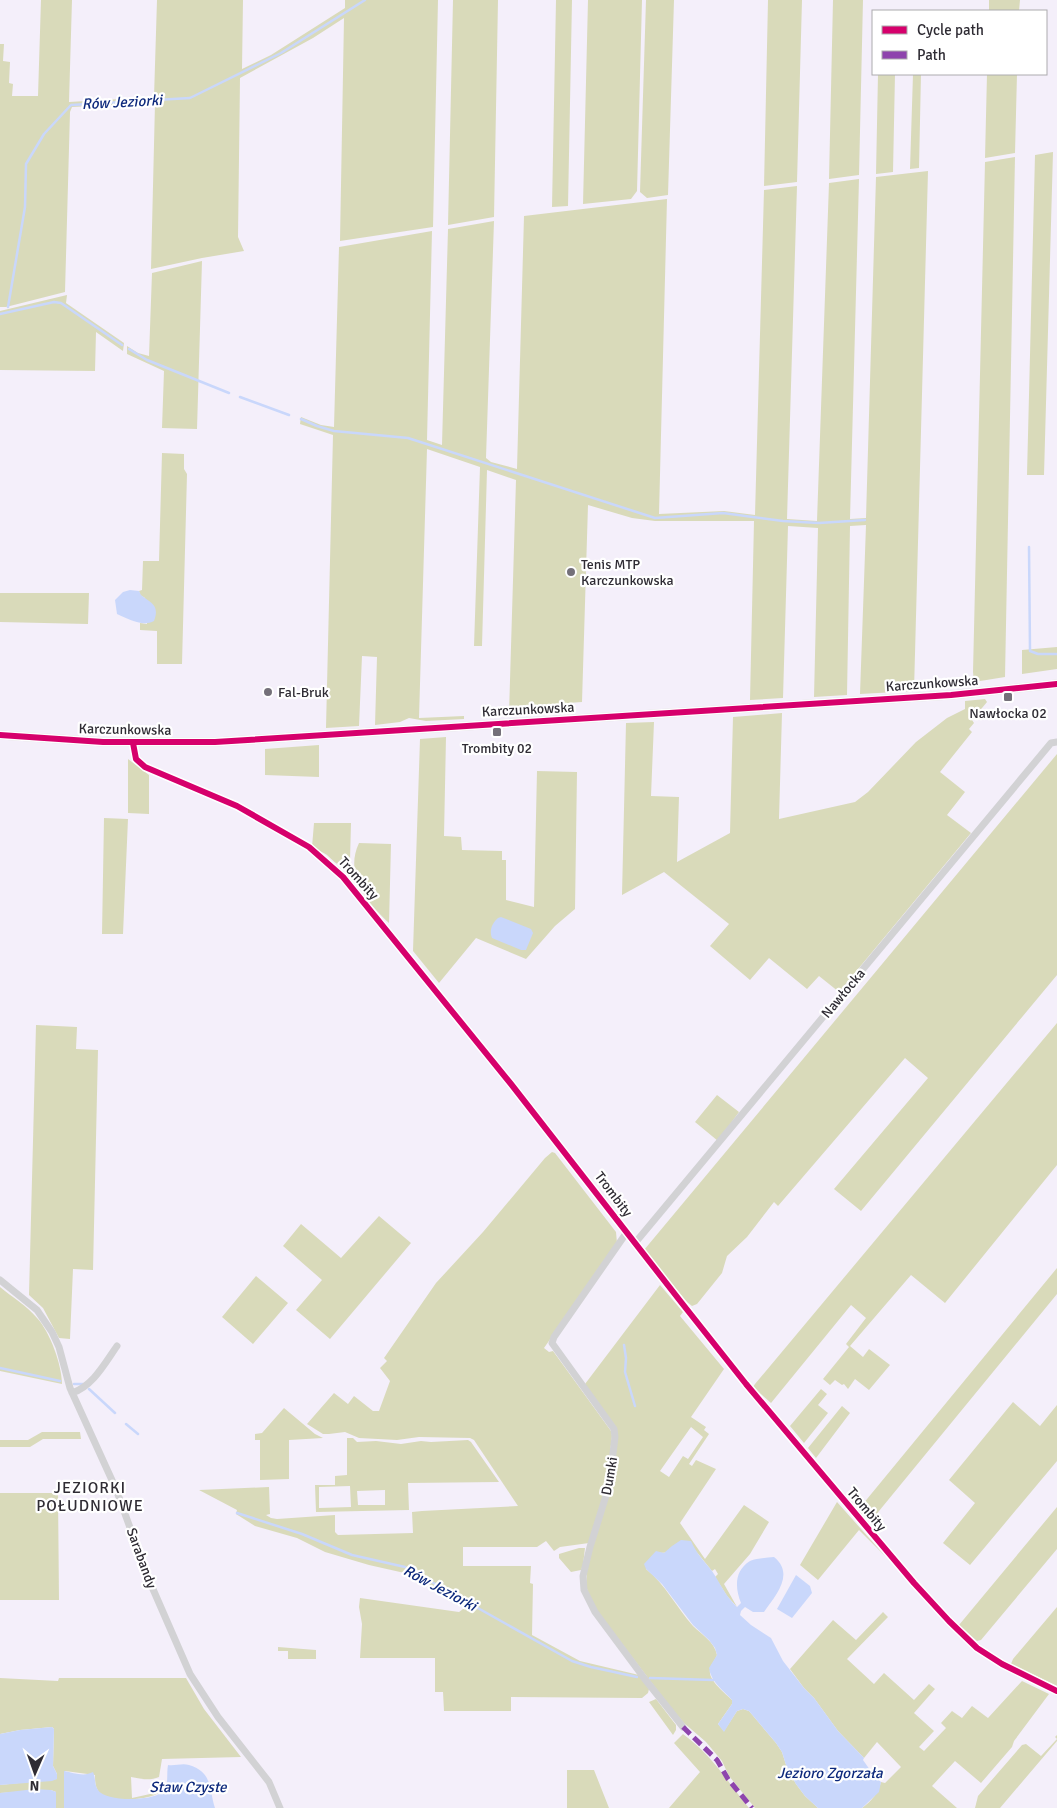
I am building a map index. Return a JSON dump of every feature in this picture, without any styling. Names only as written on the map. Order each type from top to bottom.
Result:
[{"type":"street","name":"Karczunkowska","points":[[0,735],[56,740],[133,743],[215,742],[951,695],[1057,684]]},
{"type":"street","name":"Nawłocka","points":[[635,1244],[1054,742]]},
{"type":"street","name":"Trombity","points":[[133,743],[136,759],[146,767],[237,806],[309,847],[343,877],[502,1073],[765,1407],[949,1621],[988,1656],[1057,1691]]},
{"type":"street","name":"Dumki","points":[[627,1232],[554,1337],[552,1343],[614,1429],[615,1437],[609,1486],[590,1546],[583,1576],[584,1590],[595,1612],[683,1728]]},
{"type":"street","name":"Sarabandy","points":[[0,1280],[37,1310],[49,1327],[57,1343],[72,1393],[116,1489],[149,1580],[190,1674],[218,1717],[269,1782],[280,1808]]},
{"type":"street","points":[[72,1393],[82,1390],[98,1374],[117,1346]]},
{"type":"green space","points":[[41,0],[72,0],[69,102],[154,97],[157,0],[243,0],[242,69],[271,55],[345,8],[345,0],[438,0],[433,227],[340,241],[344,18],[313,38],[240,78],[238,237],[244,251],[151,269],[155,103],[72,107],[70,112],[65,292],[0,307],[0,44],[4,44],[3,61],[10,62],[9,83],[13,84],[12,96],[38,96]]},
{"type":"green space","points":[[453,0],[498,0],[494,217],[448,225]]},
{"type":"green space","points":[[556,0],[572,0],[568,206],[552,207]]},
{"type":"green space","points":[[588,0],[642,0],[637,191],[631,199],[583,204]]},
{"type":"green space","points":[[646,0],[674,0],[668,195],[647,198],[640,192]]},
{"type":"green space","points":[[768,0],[802,0],[797,182],[764,186]]},
{"type":"green space","points":[[833,0],[863,0],[859,175],[829,179]]},
{"type":"green space","points":[[989,0],[1020,0],[1019,10],[989,10]]},
{"type":"green space","points":[[878,75],[895,75],[893,172],[876,174]]},
{"type":"green space","points":[[913,75],[921,75],[919,168],[910,169]]},
{"type":"green space","points":[[987,75],[1017,75],[1015,153],[985,158]]},
{"type":"green space","points":[[1053,152],[1044,475],[1027,475],[1035,155]]},
{"type":"green space","points":[[1015,157],[1005,677],[974,682],[985,162]]},
{"type":"green space","points":[[928,171],[914,691],[860,694],[866,525],[850,526],[847,695],[814,697],[818,528],[788,526],[783,698],[750,700],[754,521],[655,521],[632,518],[588,505],[582,702],[568,703],[567,712],[509,714],[516,480],[487,470],[482,646],[474,646],[480,467],[427,449],[419,718],[464,716],[464,719],[426,721],[409,718],[400,722],[375,725],[377,657],[362,656],[359,726],[326,728],[333,435],[300,424],[301,417],[321,425],[334,427],[339,247],[432,231],[427,440],[442,445],[448,229],[494,221],[486,458],[491,462],[517,469],[524,216],[667,199],[659,514],[724,511],[755,515],[764,190],[797,186],[787,519],[817,521],[829,183],[859,179],[850,519],[866,518],[876,177]]},
{"type":"green space","points":[[202,261],[197,429],[162,428],[164,371],[127,354],[127,346],[138,353],[149,356],[152,273]]},
{"type":"green space","points":[[67,295],[66,303],[124,343],[123,351],[96,332],[95,371],[0,370],[0,311]]},
{"type":"green space","points":[[162,453],[184,454],[184,469],[187,474],[182,664],[157,664],[157,631],[140,630],[140,623],[147,624],[145,598],[140,595],[139,591],[142,590],[143,561],[159,561]]},
{"type":"green space","points":[[0,593],[89,593],[88,624],[0,622]]},
{"type":"green space","points":[[1057,647],[1057,669],[1022,674],[1022,650]]},
{"type":"green space","points":[[985,699],[987,702],[972,720],[974,723],[969,729],[972,732],[940,772],[965,792],[947,815],[971,833],[839,992],[819,976],[807,989],[769,958],[750,980],[710,946],[729,924],[664,872],[622,895],[626,723],[654,722],[651,796],[679,797],[677,862],[730,833],[733,717],[782,713],[779,819],[855,802],[868,792],[916,742],[947,718],[965,709],[965,701]]},
{"type":"green space","points":[[446,737],[444,836],[461,837],[462,850],[502,851],[502,860],[506,860],[506,900],[534,907],[537,771],[577,772],[575,909],[555,926],[526,959],[476,938],[439,983],[413,951],[420,739]]},
{"type":"green space","points":[[319,745],[319,777],[265,775],[265,749]]},
{"type":"green space","points":[[1057,754],[1057,975],[861,1211],[834,1189],[928,1078],[905,1058],[778,1206],[774,1202],[747,1237],[727,1256],[722,1273],[697,1304],[692,1306],[644,1250]]},
{"type":"green space","points":[[128,759],[149,775],[149,814],[128,813]]},
{"type":"green space","points":[[104,818],[128,819],[123,934],[102,934]]},
{"type":"green space","points":[[314,823],[351,823],[350,861],[347,864],[341,866],[312,847]]},
{"type":"green space","points":[[359,843],[391,844],[389,923],[366,897],[356,877],[354,866]]},
{"type":"green space","points":[[1057,1023],[1057,1165],[945,1303],[911,1275],[850,1346],[863,1357],[869,1349],[890,1365],[869,1390],[855,1379],[848,1389],[844,1384],[842,1385],[835,1380],[830,1385],[823,1379],[849,1347],[846,1344],[866,1318],[851,1305],[771,1403],[753,1387],[755,1384]]},
{"type":"green space","points":[[36,1025],[77,1027],[76,1049],[98,1050],[93,1270],[73,1269],[70,1339],[59,1338],[43,1308],[29,1295]]},
{"type":"green space","points":[[717,1095],[739,1112],[718,1141],[695,1122]]},
{"type":"green space","points":[[552,1152],[555,1153],[616,1232],[617,1243],[544,1348],[549,1352],[553,1351],[611,1431],[606,1488],[589,1543],[560,1547],[554,1551],[546,1541],[537,1547],[463,1547],[463,1566],[531,1566],[530,1583],[533,1584],[532,1635],[580,1661],[639,1675],[649,1689],[648,1693],[642,1698],[511,1697],[511,1711],[444,1711],[443,1692],[435,1692],[435,1658],[360,1658],[362,1624],[359,1607],[360,1598],[459,1612],[467,1606],[409,1574],[325,1552],[297,1538],[255,1526],[236,1514],[237,1510],[199,1490],[269,1487],[270,1514],[266,1515],[277,1519],[335,1515],[335,1532],[338,1535],[413,1533],[412,1512],[518,1506],[474,1440],[470,1438],[419,1437],[397,1440],[359,1438],[345,1432],[323,1434],[307,1424],[334,1393],[348,1404],[354,1396],[373,1411],[379,1411],[390,1381],[380,1368],[387,1361],[384,1358],[436,1283]]},
{"type":"green space","points":[[379,1216],[411,1243],[330,1339],[296,1310],[322,1280],[283,1246],[301,1224],[341,1258]]},
{"type":"green space","points":[[1057,1268],[1057,1294],[870,1522],[858,1510]]},
{"type":"green space","points":[[256,1276],[288,1303],[253,1344],[222,1317]]},
{"type":"green space","points":[[660,1285],[683,1312],[680,1316],[724,1369],[691,1417],[706,1427],[704,1430],[709,1434],[689,1464],[692,1466],[696,1460],[716,1469],[680,1523],[705,1559],[744,1505],[769,1522],[750,1554],[724,1584],[737,1607],[727,1596],[715,1577],[718,1574],[715,1569],[712,1571],[695,1550],[660,1553],[646,1569],[715,1650],[717,1655],[710,1674],[718,1686],[732,1700],[732,1704],[718,1724],[724,1731],[737,1711],[743,1709],[749,1711],[782,1752],[787,1768],[796,1784],[818,1808],[755,1808],[729,1776],[722,1761],[706,1742],[684,1723],[671,1708],[597,1611],[586,1585],[587,1570],[617,1439],[585,1384]],"holes":[[[691,1427],[703,1437],[688,1459],[683,1456],[669,1477],[660,1471]]]},
{"type":"green space","points":[[0,1287],[29,1310],[42,1324],[54,1349],[60,1368],[62,1384],[0,1371]]},
{"type":"green space","points":[[821,1389],[827,1394],[818,1405],[828,1413],[804,1443],[790,1426]]},
{"type":"green space","points":[[1013,1402],[1040,1426],[1057,1405],[1057,1461],[970,1565],[943,1543],[975,1503],[949,1480]]},
{"type":"green space","points":[[842,1406],[850,1413],[816,1458],[808,1448]]},
{"type":"green space","points":[[284,1408],[315,1434],[323,1438],[289,1440],[289,1479],[260,1480],[260,1440],[255,1440],[255,1434],[262,1433]]},
{"type":"green space","points":[[42,1432],[80,1432],[81,1439],[43,1439],[30,1447],[0,1447],[0,1440],[28,1440]]},
{"type":"green space","points":[[347,1438],[353,1438],[357,1442],[376,1441],[401,1444],[421,1441],[468,1440],[499,1482],[408,1483],[409,1510],[316,1512],[315,1485],[335,1485],[335,1476],[347,1475]],"holes":[[[350,1486],[351,1507],[319,1508],[319,1487]],[[385,1490],[385,1505],[358,1505],[357,1491]]]},
{"type":"green space","points":[[0,1493],[58,1493],[59,1600],[0,1600]]},
{"type":"green space","points":[[837,1502],[886,1557],[859,1530],[818,1580],[800,1565]]},
{"type":"green space","points":[[1057,1507],[1057,1549],[981,1640],[977,1641],[959,1625]]},
{"type":"green space","points":[[585,1548],[583,1565],[581,1570],[571,1572],[559,1558],[559,1554]]},
{"type":"green space","points":[[1057,1607],[1057,1686],[1011,1664],[1013,1659]]},
{"type":"green space","points":[[883,1612],[888,1617],[847,1659],[874,1684],[884,1673],[914,1700],[929,1684],[935,1689],[914,1713],[934,1731],[919,1747],[924,1751],[946,1728],[941,1723],[952,1711],[962,1718],[972,1706],[988,1718],[1022,1681],[1049,1694],[1014,1741],[1012,1747],[981,1783],[955,1761],[932,1786],[957,1808],[862,1808],[869,1803],[881,1782],[885,1783],[901,1767],[877,1742],[864,1758],[838,1731],[790,1669],[833,1620],[856,1640]]},
{"type":"green space","points":[[278,1647],[316,1650],[316,1659],[288,1659],[288,1651],[278,1651]]},
{"type":"green space","points":[[0,1678],[58,1681],[59,1678],[186,1678],[204,1709],[241,1757],[162,1759],[159,1777],[142,1779],[131,1777],[132,1798],[159,1792],[162,1788],[164,1789],[159,1793],[141,1798],[120,1799],[110,1798],[98,1791],[95,1775],[65,1771],[64,1808],[56,1808],[56,1792],[51,1790],[0,1793],[0,1785],[57,1779],[57,1774],[53,1766],[54,1729],[52,1727],[0,1734]]},
{"type":"green space","points":[[656,1699],[676,1725],[673,1735],[649,1702]]},
{"type":"green space","points":[[683,1734],[703,1751],[749,1808],[669,1808],[700,1772],[674,1743]]},
{"type":"green space","points":[[1057,1739],[1000,1808],[975,1808],[978,1796],[1022,1745],[1026,1744],[1041,1756]]},
{"type":"green space","points":[[567,1770],[594,1770],[609,1808],[567,1808]]},
{"type":"water","points":[[130,590],[139,591],[141,595],[154,605],[156,616],[154,621],[140,623],[117,614],[115,600],[123,592]]},
{"type":"water","points":[[501,917],[531,929],[533,933],[526,950],[521,950],[492,938],[491,930],[493,925]]},
{"type":"water","name":"Jezioro Zgorzała","points":[[681,1540],[691,1541],[726,1594],[737,1607],[741,1603],[737,1580],[745,1565],[753,1560],[774,1557],[780,1564],[783,1570],[781,1585],[774,1599],[764,1612],[753,1612],[745,1607],[740,1615],[771,1638],[783,1661],[814,1698],[838,1731],[864,1758],[863,1760],[875,1777],[881,1782],[879,1792],[862,1808],[818,1808],[796,1784],[787,1768],[782,1752],[749,1711],[743,1709],[737,1711],[724,1732],[718,1724],[732,1704],[732,1700],[712,1678],[710,1673],[709,1668],[717,1655],[715,1648],[693,1625],[662,1584],[646,1569],[644,1564],[656,1551],[664,1553]]},
{"type":"water","points":[[796,1575],[810,1586],[812,1593],[792,1618],[777,1609]]},
{"type":"water","points":[[52,1727],[54,1729],[53,1766],[57,1779],[0,1785],[0,1734]]},
{"type":"water","name":"Staw Czyste","points":[[168,1765],[189,1765],[202,1772],[209,1782],[215,1808],[64,1808],[64,1771],[75,1774],[93,1772],[95,1784],[102,1794],[109,1797],[138,1799],[155,1796],[164,1790],[167,1784]]},
{"type":"water","points":[[35,1789],[56,1792],[56,1808],[0,1808],[0,1793]]},
{"type":"waterway","name":"Rów Jeziorki","points":[[8,307],[25,207],[26,164],[44,134],[71,105],[190,98],[281,53],[365,0]]},
{"type":"waterway","points":[[0,314],[54,302],[61,303],[122,345]]},
{"type":"waterway","points":[[129,349],[147,360],[229,393]]},
{"type":"waterway","points":[[240,397],[289,415]]},
{"type":"waterway","points":[[301,419],[334,431],[408,438],[655,518],[723,513],[783,521],[819,523],[865,520]]},
{"type":"waterway","points":[[1029,547],[1030,651],[1038,654],[1057,654]]},
{"type":"waterway","points":[[624,1345],[626,1358],[625,1372],[635,1406]]},
{"type":"waterway","name":"Rów Jeziorki","points":[[0,1368],[60,1381]]},
{"type":"waterway","name":"Rów Jeziorki","points":[[74,1384],[83,1384]]},
{"type":"waterway","name":"Rów Jeziorki","points":[[89,1389],[115,1413]]},
{"type":"waterway","points":[[126,1424],[138,1434]]},
{"type":"waterway","name":"Rów Jeziorki","points":[[237,1513],[302,1534],[352,1555],[405,1567],[572,1661],[637,1677]]},
{"type":"waterway","name":"Rów Jeziorki","points":[[650,1678],[713,1680]]},
{"type":"marked path","points":[[683,1727],[717,1760],[728,1779],[752,1808]]},
{"type":"cycle path","points":[[0,735],[103,742],[215,742],[951,695],[1057,684]]},
{"type":"cycle path","points":[[133,743],[136,759],[145,767],[237,806],[309,847],[343,877],[511,1084],[746,1384],[914,1583],[977,1648],[1002,1664],[1057,1691]]},
{"type":"place","name":"Tenis MTP Karczunkowska","points":[[571,572]]},
{"type":"place","name":"Fal-Bruk","points":[[268,692]]},
{"type":"place","name":"Nawłocka 02","points":[[1008,697]]},
{"type":"place","name":"Trombity 02","points":[[497,732]]},
{"type":"district","name":"JEZIORKI POŁUDNIOWE","points":[[90,1496]]}]
